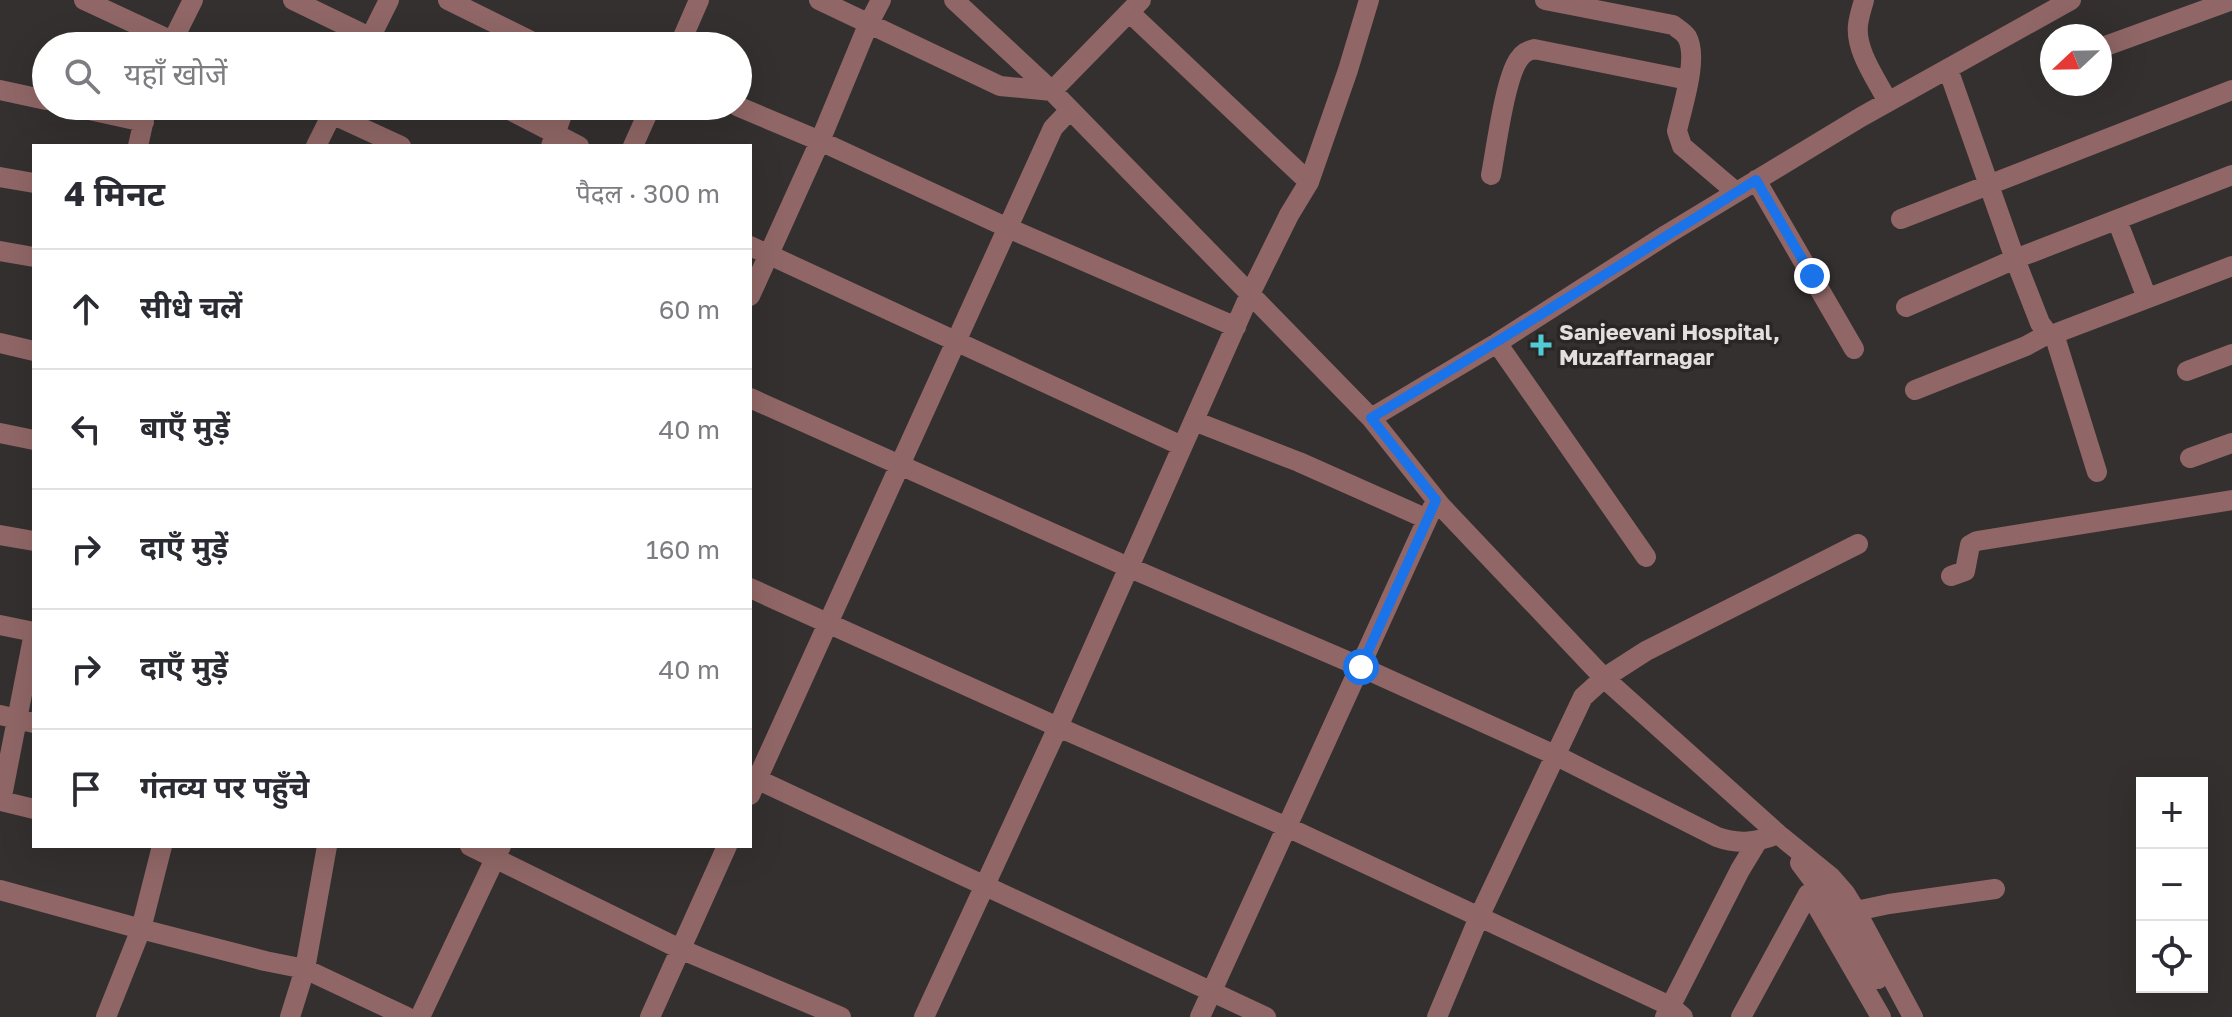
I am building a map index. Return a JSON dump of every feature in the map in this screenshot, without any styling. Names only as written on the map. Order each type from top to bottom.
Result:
[{"type":"street","points":[[84,0],[150,32]]},
{"type":"street","points":[[180,32],[193,0]]},
{"type":"street","points":[[293,0],[354,32]]},
{"type":"street","points":[[379,32],[389,0]]},
{"type":"street","points":[[448,0],[513,32]]},
{"type":"street","points":[[685,32],[699,0]]},
{"type":"street","points":[[819,0],[1000,86],[1052,91]]},
{"type":"street","points":[[752,287],[760,250],[820,141],[881,0]]},
{"type":"street","points":[[954,0],[1052,91],[1371,418],[1436,500],[1604,678],[1778,834],[1831,877],[1845,893],[1846,911],[1900,1017]]},
{"type":"street","points":[[924,1017],[1058,727],[1250,294],[1309,182],[1369,0]]},
{"type":"street","points":[[1545,0],[1673,25],[1684,33],[1691,46],[1692,59],[1677,131],[1679,141],[1736,192]]},
{"type":"street","points":[[1864,0],[1857,26],[1858,37],[1888,102]]},
{"type":"street","points":[[1371,418],[1497,343],[1756,180],[2071,0]]},
{"type":"street","points":[[2112,44],[2232,0]]},
{"type":"street","points":[[1052,91],[1135,6],[1309,182]]},
{"type":"street","points":[[1491,175],[1509,87],[1516,63],[1525,52],[1534,49],[1688,80]]},
{"type":"street","points":[[1948,69],[2015,259],[2040,323],[2051,334],[2097,472]]},
{"type":"street","points":[[0,90],[32,97]]},
{"type":"street","points":[[1901,219],[2232,90]]},
{"type":"street","points":[[1070,110],[1053,128],[829,622],[752,783],[985,884],[1266,1017]]},
{"type":"street","points":[[752,112],[1236,327]]},
{"type":"street","points":[[138,144],[144,120]]},
{"type":"street","points":[[317,144],[324,120]]},
{"type":"street","points":[[349,120],[397,144]]},
{"type":"street","points":[[523,120],[554,140],[560,120]]},
{"type":"street","points":[[634,144],[645,120]]},
{"type":"street","points":[[1906,307],[2015,259],[2232,175]]},
{"type":"street","points":[[0,177],[32,183]]},
{"type":"street","points":[[1756,180],[1854,349]]},
{"type":"street","points":[[2117,220],[2147,298]]},
{"type":"street","points":[[760,250],[1182,446]]},
{"type":"street","points":[[0,251],[32,257]]},
{"type":"street","points":[[1915,390],[2051,334],[2232,266]]},
{"type":"street","points":[[0,343],[32,351]]},
{"type":"street","points":[[1497,343],[1646,557]]},
{"type":"street","points":[[2187,371],[2232,354]]},
{"type":"street","points":[[752,399],[1555,755],[1717,837],[1737,842],[1757,842],[1778,834]]},
{"type":"street","points":[[1194,421],[1299,462],[1427,519]]},
{"type":"street","points":[[0,433],[32,440]]},
{"type":"street","points":[[2190,458],[2232,443]]},
{"type":"street","points":[[1200,1017],[1436,500]]},
{"type":"street","points":[[1951,576],[1965,571],[1970,545],[1977,541],[2232,500]]},
{"type":"street","points":[[0,535],[32,541]]},
{"type":"street","points":[[1437,1017],[1479,917],[1583,697],[1604,678],[1646,651],[1858,544]]},
{"type":"street","points":[[752,589],[1287,827],[1673,1013],[1740,870],[1757,842]]},
{"type":"street","points":[[0,625],[32,633]]},
{"type":"street","points":[[32,643],[1,803],[32,809]]},
{"type":"street","points":[[1778,834],[1808,894],[1881,1017]]},
{"type":"street","points":[[106,1017],[141,929],[161,848]]},
{"type":"street","points":[[290,1017],[305,969],[327,848]]},
{"type":"street","points":[[650,1017],[726,848]]},
{"type":"street","points":[[420,1017],[499,852],[680,949],[841,1017]]},
{"type":"street","points":[[1846,911],[1995,889]]},
{"type":"street","points":[[0,890],[305,969],[407,1017]]},
{"type":"street","points":[[1741,1017],[1808,894]]},
{"type":"street","points":[[1846,911],[1913,1017]]},
{"type":"place","name":"Sanjeevani Hospital, Muzaffarnagar","points":[[1541,345]]},
{"type":"route","points":[[1361,667],[1436,500],[1371,418],[1497,343],[1756,180],[1812,276]]}]
